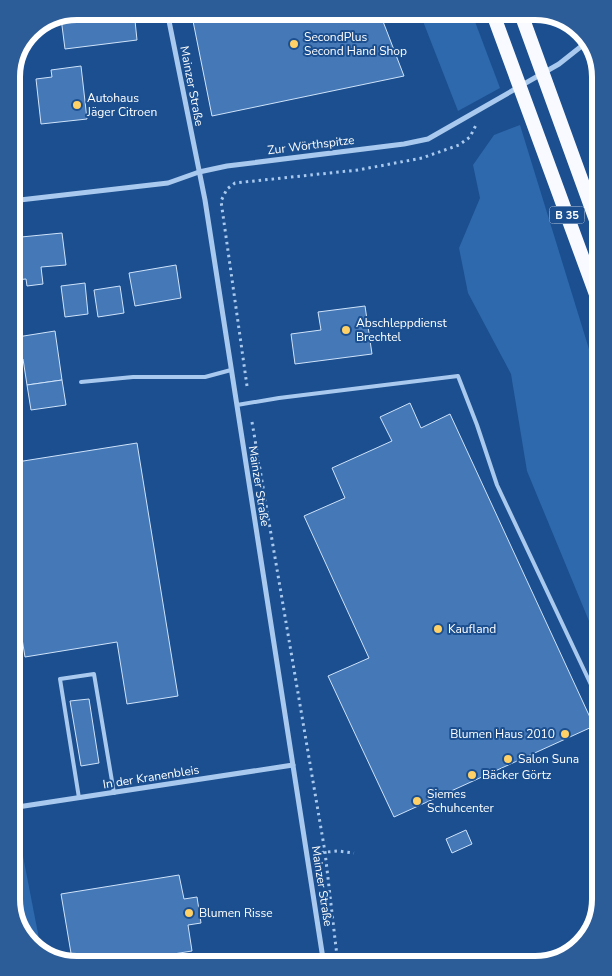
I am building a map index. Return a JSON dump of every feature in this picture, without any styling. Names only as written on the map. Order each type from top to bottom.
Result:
[{"type":"highway","name":"B 35","points":[[495,20],[592,283]]},
{"type":"highway","name":"B 35","points":[[523,20],[592,209]]},
{"type":"street","name":"Mainzer Straße","points":[[169,20],[199,172],[323,956]]},
{"type":"street","name":"Zur Wörthspitze","points":[[20,201],[168,184],[199,172],[228,166],[404,144],[428,139],[559,64],[582,46]]},
{"type":"street","name":"In der Kranenbleis","points":[[20,807],[293,765]]},
{"type":"lane","points":[[81,382],[133,377],[205,377],[231,370]]},
{"type":"lane","points":[[237,405],[458,376],[478,425],[497,485],[592,687]]},
{"type":"lane","points":[[79,798],[60,679],[94,674],[114,793]]},
{"type":"path","points":[[337,956],[325,852],[249,403],[221,201],[227,189],[235,182],[358,170],[422,158],[458,145],[470,137],[476,125],[475,112]]},
{"type":"path","points":[[306,854],[338,851],[354,853]]},
{"type":"shaded area","points":[[423,20],[474,20],[500,88],[458,111]]},
{"type":"shaded area","points":[[520,125],[592,359],[592,628],[527,471],[511,374],[468,293],[459,248],[480,198],[473,165],[494,135]]},
{"type":"shaded area","points":[[20,841],[40,943],[30,931],[21,910]]},
{"type":"building","points":[[77,20],[135,20],[137,40],[65,49],[62,22]]},
{"type":"building","name":"SecondPlus Second Hand Shop","points":[[193,20],[382,20],[404,76],[212,116]]},
{"type":"building","points":[[81,66],[87,119],[41,124],[36,79],[52,77],[51,70]]},
{"type":"building","points":[[62,233],[66,265],[41,267],[43,284],[27,286],[26,279],[20,280],[20,237]]},
{"type":"building","points":[[176,265],[181,298],[135,306],[129,273]]},
{"type":"building","points":[[85,283],[88,314],[65,317],[61,286]]},
{"type":"building","points":[[120,286],[124,313],[98,317],[94,290]]},
{"type":"building","points":[[365,306],[372,354],[295,364],[291,334],[321,330],[318,312]]},
{"type":"building","points":[[55,331],[62,380],[27,385],[23,359],[20,359],[20,337]]},
{"type":"building","points":[[62,380],[66,405],[31,410],[27,385]]},
{"type":"building","points":[[410,403],[421,428],[450,414],[592,722],[592,727],[394,817],[328,676],[369,658],[304,516],[345,498],[332,468],[392,441],[380,417]]},
{"type":"building","points":[[137,443],[178,696],[127,704],[117,642],[25,657],[20,626],[20,493],[22,493],[20,462]]},
{"type":"building","points":[[89,699],[99,763],[81,766],[70,701]]},
{"type":"building","points":[[466,830],[472,844],[452,853],[446,839]]},
{"type":"building","points":[[179,875],[184,899],[197,897],[201,923],[188,925],[192,951],[161,956],[71,956],[61,894]]},
{"type":"place","name":"SecondPlus Second Hand Shop","points":[[294,44]]},
{"type":"place","name":"Autohaus Jäger Citroen","points":[[77,105]]},
{"type":"place","name":"Abschleppdienst Brechtel","points":[[346,330]]},
{"type":"place","name":"Kaufland","points":[[438,629]]},
{"type":"place","name":"Blumen Haus 2010","points":[[565,734]]},
{"type":"place","name":"Salon Suna","points":[[508,759]]},
{"type":"place","name":"Bäcker Görtz","points":[[472,775]]},
{"type":"place","name":"Siemes Schuhcenter","points":[[417,801]]},
{"type":"place","name":"Blumen Risse","points":[[189,913]]}]
